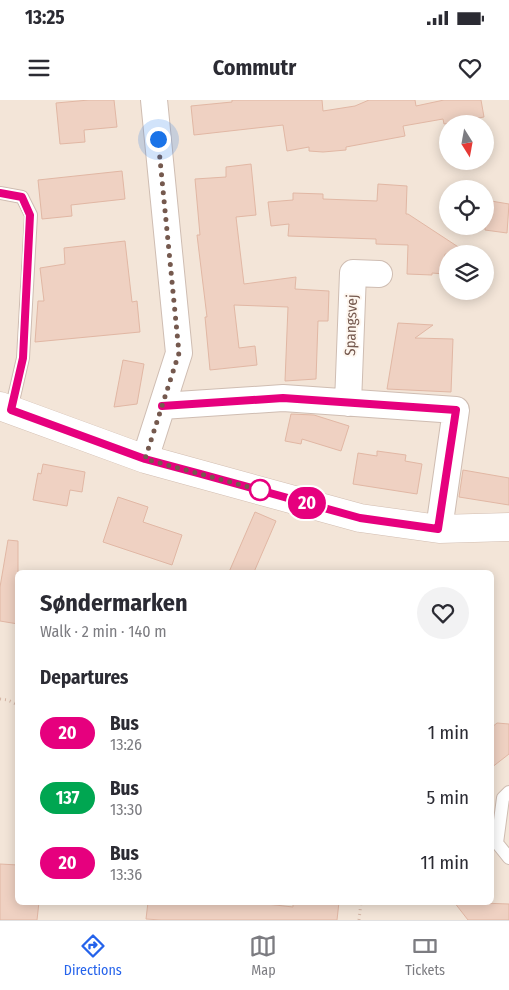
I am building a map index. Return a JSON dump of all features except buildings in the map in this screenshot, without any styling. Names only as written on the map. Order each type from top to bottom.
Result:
[{"type":"street","points":[[145,459],[179,353],[154,100]]},
{"type":"street","name":"Spangsvej","points":[[348,403],[353,273],[379,274]]},
{"type":"street","points":[[162,406],[283,398],[456,410],[438,529]]},
{"type":"street","points":[[5,408],[145,459],[360,518],[438,529],[509,527]]},
{"type":"lane","points":[[0,193],[22,197],[30,215],[23,358],[5,408]]},
{"type":"lane","points":[[509,792],[503,798],[497,843],[509,858]]},
{"type":"path","points":[[0,699],[8,700],[15,704]]},
{"type":"path","points":[[359,920],[361,905]]},
{"type":"shaded area","points":[[0,100],[509,100],[509,920],[0,920]]},
{"type":"bus line","name":"20","points":[[0,193],[22,197],[30,215],[23,358],[11,410],[145,459],[360,518],[438,529],[456,410],[283,398],[162,406]]},
{"type":"route","points":[[158,139],[179,353],[145,459],[260,490]]}]
